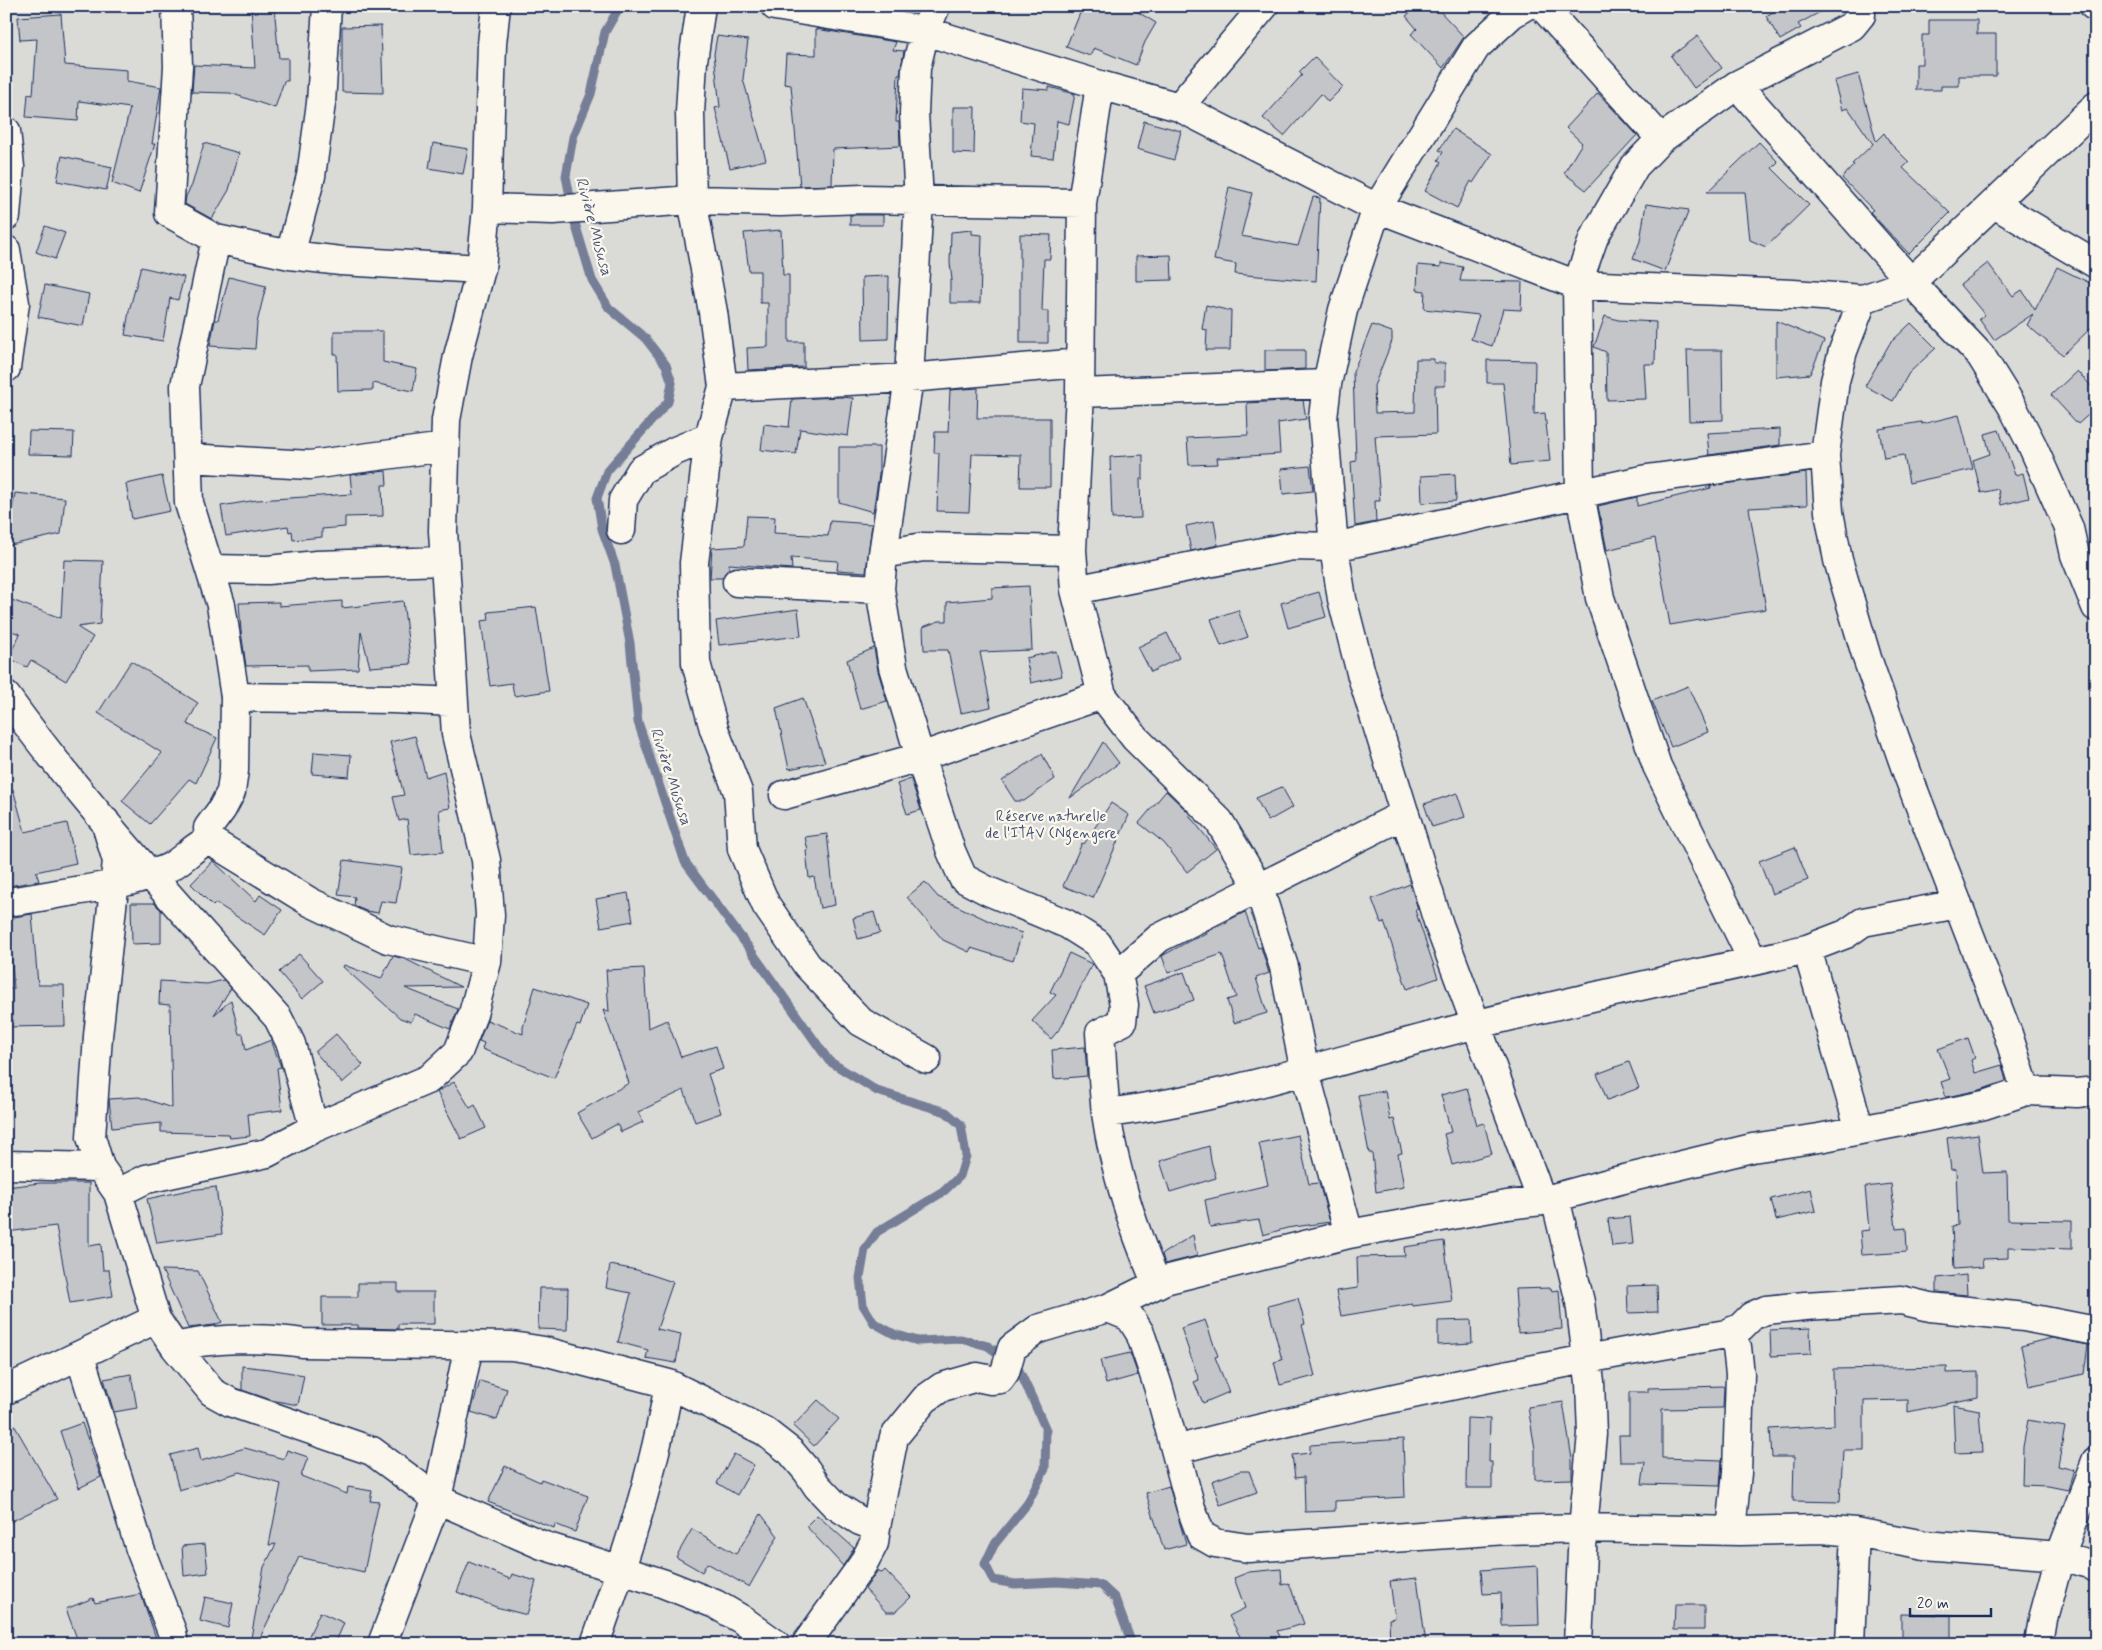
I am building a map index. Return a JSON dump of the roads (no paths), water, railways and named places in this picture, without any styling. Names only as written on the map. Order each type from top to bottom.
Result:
[{"type":"street","points":[[176,6],[178,66],[169,213],[216,239],[290,255],[341,261],[481,269]]},
{"type":"street","points":[[290,255],[311,176],[322,103],[327,6]]},
{"type":"street","points":[[118,1193],[146,1179],[267,1153],[314,1128],[429,1079],[458,1052],[473,1014],[487,962],[490,915],[486,860],[456,734],[443,531],[446,420],[458,356],[481,269],[487,208],[492,44],[496,6]]},
{"type":"street","points":[[701,6],[693,61],[690,113],[692,200],[713,312],[723,387],[709,437],[694,563],[696,663],[714,729],[738,792],[742,848],[766,905],[807,965],[861,1022],[927,1059]]},
{"type":"street","points":[[774,6],[924,31],[1179,107],[1377,208],[1577,285],[1793,294],[1863,299],[1911,282],[2096,106]]},
{"type":"street","points":[[936,6],[924,31],[916,68],[914,113],[919,200],[909,378],[883,554],[880,589],[893,667],[951,851],[963,878],[988,891],[1067,924],[1097,943],[1118,974],[1124,1005],[1122,1022],[1100,1033],[1106,1113],[1116,1159],[1139,1243],[1157,1284]]},
{"type":"street","points":[[1179,107],[1264,6]]},
{"type":"street","points":[[1525,6],[1512,14],[1476,47],[1377,208],[1343,310],[1327,384],[1323,418],[1334,546],[1342,599],[1361,673],[1439,925],[1548,1199],[1580,1302],[1588,1359],[1592,1434],[1583,1528],[1578,1644]]},
{"type":"street","points":[[1542,6],[1661,139]]},
{"type":"street","points":[[1753,961],[1657,766],[1600,598],[1580,494],[1577,285],[1594,237],[1635,166],[1661,139],[1737,85],[1852,26],[1861,15],[1861,6]]},
{"type":"street","points":[[1100,85],[1082,203],[1080,393],[1072,550],[1075,590],[1102,695],[1135,738],[1219,821],[1259,888],[1284,967],[1304,1072],[1349,1234]]},
{"type":"street","points":[[1737,85],[1911,282],[1981,356],[2012,406],[2069,528],[2075,555],[2096,606]]},
{"type":"street","points":[[6,132],[10,167],[6,216]]},
{"type":"street","points":[[487,208],[553,210],[692,200],[781,202],[863,199],[1082,203]]},
{"type":"street","points":[[1994,204],[2096,264]]},
{"type":"street","points":[[209,840],[208,828],[222,809],[231,792],[234,770],[235,697],[221,604],[189,502],[185,386],[216,239]]},
{"type":"street","points":[[6,250],[15,304],[6,368]]},
{"type":"street","points":[[1863,299],[1843,351],[1835,381],[1825,455],[1829,512],[1838,560],[1867,658],[1909,778],[2008,1034],[2026,1091]]},
{"type":"street","points":[[723,387],[909,378],[1080,363]]},
{"type":"street","points":[[1080,393],[1327,384]]},
{"type":"street","points":[[621,530],[623,500],[641,470],[675,451],[709,437]]},
{"type":"street","points":[[188,458],[310,465],[446,447]]},
{"type":"street","points":[[1075,590],[1292,546],[1334,546],[1647,479],[1825,455]]},
{"type":"street","points":[[883,554],[923,547],[1072,550]]},
{"type":"street","points":[[210,569],[268,570],[317,564],[445,561]]},
{"type":"street","points":[[737,582],[880,589]]},
{"type":"street","points":[[784,795],[920,757],[1102,695]]},
{"type":"street","points":[[6,696],[17,728],[42,746],[151,875],[278,1018],[291,1044],[314,1128]]},
{"type":"street","points":[[235,697],[392,699],[454,702]]},
{"type":"street","points":[[1118,974],[1159,938],[1405,814]]},
{"type":"street","points":[[105,821],[118,861],[98,1036],[91,1136],[100,1167],[118,1193],[156,1318],[175,1347],[212,1392],[230,1402],[372,1451],[437,1499],[542,1545],[662,1583],[715,1604],[741,1619],[776,1644]]},
{"type":"street","points":[[209,840],[310,902],[388,939],[487,962]]},
{"type":"street","points":[[6,902],[30,900],[116,885],[151,875],[170,866],[198,844],[209,840]]},
{"type":"street","points":[[1106,1113],[1158,1107],[1304,1072],[1477,1024],[1807,949],[1846,934],[1863,922],[1958,904]]},
{"type":"street","points":[[1807,949],[1860,1130]]},
{"type":"street","points":[[806,1644],[863,1564],[874,1543],[894,1437],[924,1399],[942,1387],[977,1377],[991,1380],[1000,1379],[1009,1360],[1038,1329],[1108,1308],[1165,1280],[1349,1234],[1548,1199],[1752,1148],[1819,1138],[1984,1105],[2026,1091],[2077,1093],[2096,1091]]},
{"type":"street","points":[[6,1165],[100,1167]]},
{"type":"street","points":[[1176,1450],[1220,1437],[1392,1398],[1730,1332],[1741,1327],[1752,1316],[1766,1310],[1901,1300],[1930,1307],[2024,1317],[2096,1331]]},
{"type":"street","points":[[1108,1308],[1130,1317],[1140,1333],[1158,1386],[1191,1508],[1201,1535],[1215,1543],[1248,1548],[1327,1544],[1506,1530],[1583,1528],[1822,1529],[1855,1532],[1925,1545],[2060,1556],[2090,1564],[2096,1568]]},
{"type":"street","points":[[6,1390],[156,1318]]},
{"type":"street","points":[[1730,1332],[1738,1347],[1740,1374],[1736,1473],[1731,1530]]},
{"type":"street","points":[[175,1347],[196,1342],[284,1340],[303,1343],[512,1346],[544,1351],[669,1384],[764,1431],[791,1452],[835,1506],[860,1521],[876,1527]]},
{"type":"street","points":[[382,1644],[437,1499],[469,1345]]},
{"type":"street","points":[[80,1356],[140,1549],[172,1632],[174,1644]]},
{"type":"street","points":[[595,1644],[620,1571],[658,1444],[669,1384]]},
{"type":"street","points":[[2039,1644],[2043,1619],[2060,1556],[2088,1498],[2096,1462]]},
{"type":"street","points":[[1850,1644],[1855,1532]]},
{"type":"waterway","name":"Rivière Mususa","points":[[620,6],[605,32],[591,94],[573,137],[566,176],[575,223],[592,280],[609,308],[645,338],[666,365],[672,383],[668,402],[607,471],[597,498],[602,529],[615,565],[630,643],[638,722],[685,862],[829,1061],[877,1091],[946,1112],[961,1125],[966,1156],[960,1176],[943,1192],[877,1232],[865,1249],[860,1278],[863,1305],[874,1323],[894,1334],[918,1341],[961,1339],[988,1346],[1018,1368],[1046,1430],[1045,1469],[1027,1504],[994,1545],[985,1564],[993,1580],[1015,1584],[1057,1582],[1101,1585],[1115,1598],[1132,1644]]},
{"type":"park label","name":"Réserve naturelle de l'ITAV (Ngengere","points":[[1051,824]]}]
